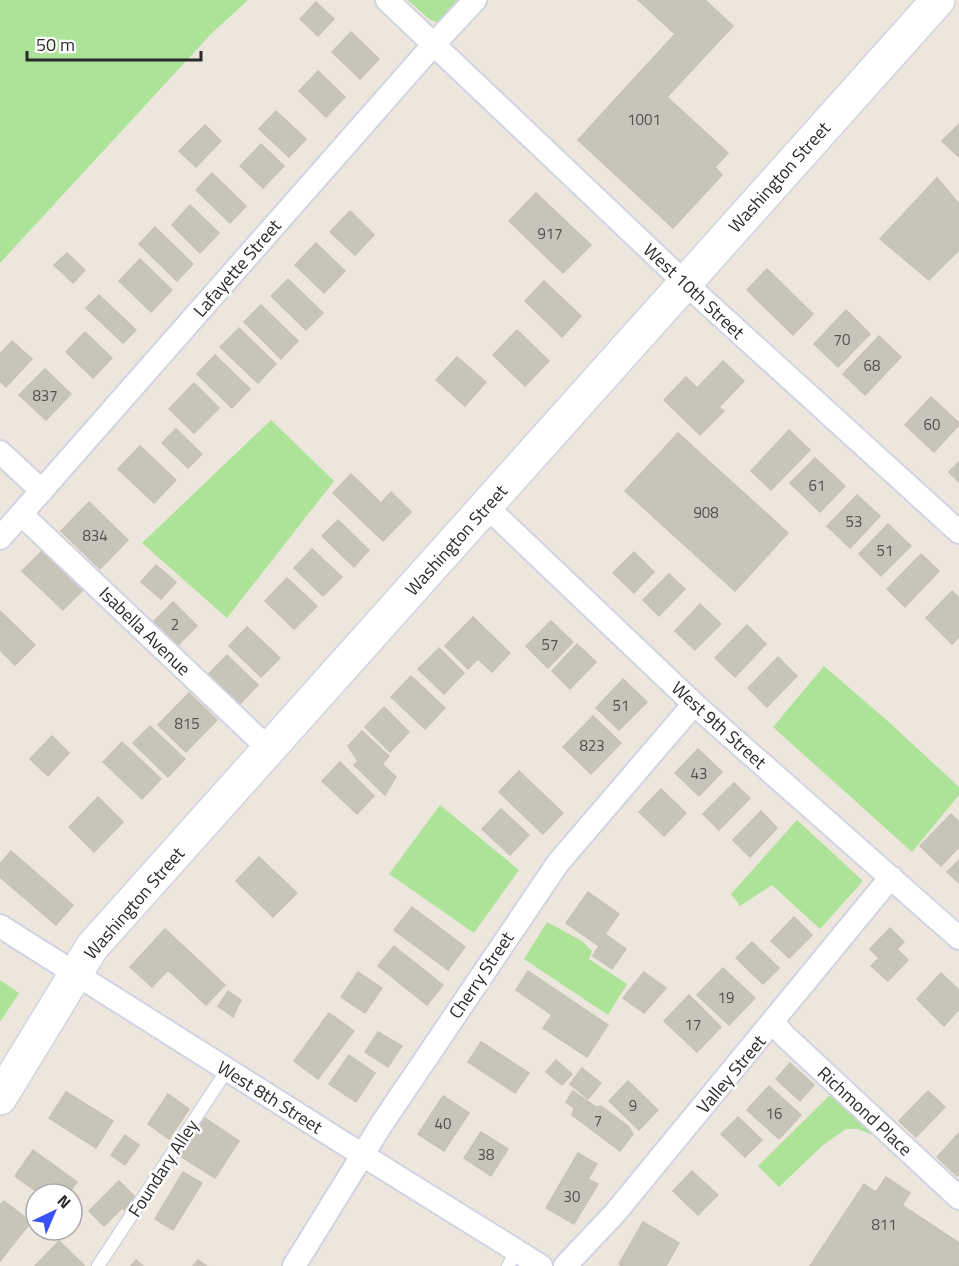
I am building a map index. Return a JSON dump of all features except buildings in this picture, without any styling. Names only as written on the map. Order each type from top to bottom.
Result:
[{"type":"main road","name":"Washington Street","points":[[0,1098],[92,947],[938,0]]},
{"type":"street","name":"West 10th Street","points":[[387,0],[685,283],[959,532]]},
{"type":"street","name":"Lafayette Street","points":[[0,538],[475,0]]},
{"type":"street","points":[[0,452],[42,491]]},
{"type":"street","name":"West 9th Street","points":[[486,506],[694,704],[959,938]]},
{"type":"street","name":"Isabella Avenue","points":[[21,514],[268,749]]},
{"type":"street","name":"Cherry Street","points":[[294,1266],[399,1097],[558,863],[694,704]]},
{"type":"street","name":"Valley Street","points":[[565,1266],[615,1213],[891,877]]},
{"type":"street","name":"West 8th Street","points":[[0,926],[362,1155],[513,1259],[541,1266]]},
{"type":"street","name":"Richmond Place","points":[[772,1023],[959,1198]]},
{"type":"lane","name":"Foundary Alley","points":[[98,1266],[227,1070]]},
{"type":"green space","points":[[0,0],[248,0],[211,34],[0,263]]},
{"type":"green space","points":[[408,0],[461,0],[438,23],[429,19]]},
{"type":"green space","points":[[271,420],[334,481],[227,618],[142,543]]},
{"type":"green space","points":[[824,666],[959,787],[959,795],[912,852],[773,727]]},
{"type":"green space","points":[[440,805],[519,870],[474,933],[389,874]]},
{"type":"green space","points":[[797,820],[863,881],[820,929],[772,885],[740,906],[731,894]]},
{"type":"green space","points":[[547,922],[582,941],[592,951],[589,959],[627,984],[608,1015],[524,959]]},
{"type":"green space","points":[[0,980],[19,993],[0,1022]]},
{"type":"green space","points":[[831,1094],[873,1135],[858,1129],[846,1129],[823,1145],[779,1187],[758,1166]]}]
